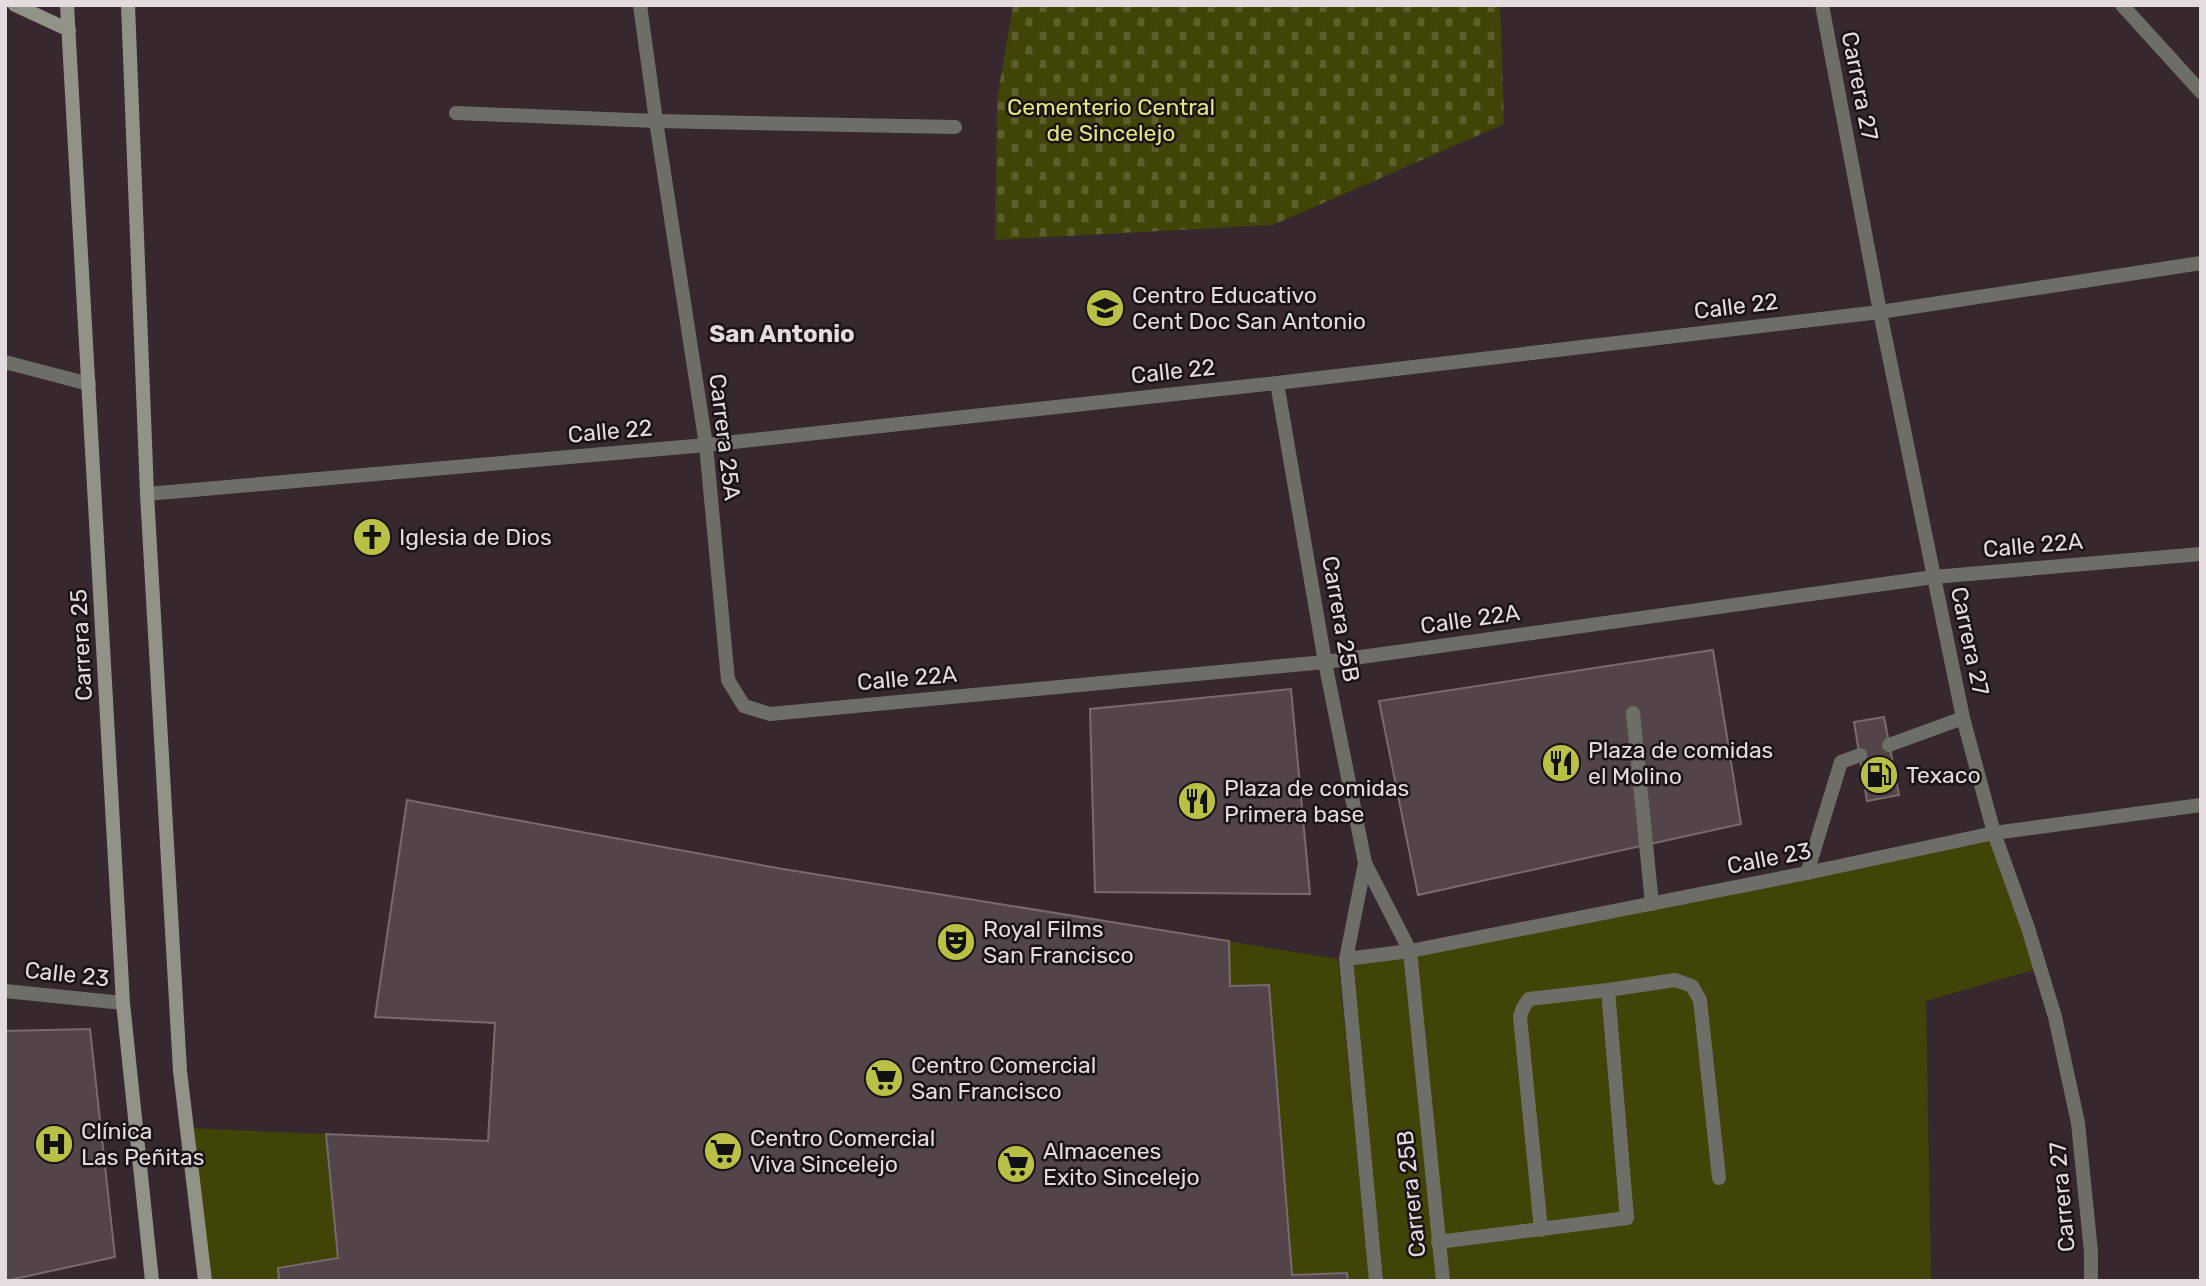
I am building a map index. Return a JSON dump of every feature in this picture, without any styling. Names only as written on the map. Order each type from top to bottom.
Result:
[{"type":"main road","points":[[15,5],[69,30]]},
{"type":"main road","name":"Carrera 25","points":[[67,5],[123,1003],[152,1281]]},
{"type":"main road","points":[[128,5],[147,494],[180,1071],[205,1281]]},
{"type":"street","name":"Carrera 25A","points":[[640,5],[705,446],[728,680],[744,706]]},
{"type":"street","name":"Carrera 27","points":[[1822,5],[1880,312],[1963,718],[1994,833],[2028,928],[2055,1017],[2077,1123],[2091,1252],[2091,1281]]},
{"type":"street","points":[[2122,5],[2201,92]]},
{"type":"street","points":[[456,113],[656,121],[955,127]]},
{"type":"street","name":"Calle 22","points":[[147,494],[705,446],[1277,383],[1880,312],[2201,263]]},
{"type":"street","points":[[5,362],[89,384]]},
{"type":"street","name":"Carrera 25B","points":[[1277,383],[1325,662],[1365,863],[1410,951],[1443,1281]]},
{"type":"street","name":"Calle 22A","points":[[744,706],[770,713],[1325,662],[1934,577],[2201,554]]},
{"type":"street","points":[[1633,713],[1652,904]]},
{"type":"street","points":[[1889,745],[1963,718]]},
{"type":"street","points":[[1807,873],[1841,762],[1860,755]]},
{"type":"street","name":"Calle 23","points":[[1346,958],[1410,951],[1807,873],[1994,833],[2201,805]]},
{"type":"street","name":"Carrera 25B","points":[[1365,863],[1346,958],[1376,1281]]},
{"type":"street","points":[[1541,1230],[1520,1017],[1529,999],[1675,980],[1692,986],[1700,1000],[1719,1178]]},
{"type":"street","points":[[1438,1242],[1627,1218],[1608,990]]},
{"type":"street","name":"Calle 23","points":[[5,991],[123,1003]]},
{"type":"green space","name":"Cementerio Central de Sincelejo","points":[[1013,5],[1500,5],[1504,124],[1273,225],[995,240],[997,99]]},
{"type":"green space","points":[[407,800],[783,869],[1338,959],[1367,1255],[1346,959],[1994,833],[2040,968],[1926,1001],[1931,1281],[205,1281],[187,1128],[488,1141],[494,1023],[375,1017]]},
{"type":"building","name":"Plaza de comidas el Molino","points":[[1713,650],[1741,824],[1418,895],[1379,701]]},
{"type":"building","name":"Plaza de comidas Primera base","points":[[1291,689],[1310,894],[1095,892],[1090,709]]},
{"type":"building","name":"Texaco","points":[[1884,717],[1899,795],[1867,801],[1854,722]]},
{"type":"building","name":"Centro Comercial San Francisco","points":[[407,800],[783,869],[1229,941],[1230,986],[1269,985],[1292,1275],[1347,1273],[1348,1281],[279,1281],[278,1268],[338,1258],[326,1134],[488,1141],[495,1023],[375,1017]]},
{"type":"building","name":"Clínica Las Peñitas","points":[[90,1029],[115,1257],[5,1281],[5,1031]]},
{"type":"place","name":"Centro Educativo Cent Doc San Antonio","points":[[1105,308]]},
{"type":"place","name":"Iglesia de Dios","points":[[372,537]]},
{"type":"place","name":"Plaza de comidas el Molino","points":[[1561,763]]},
{"type":"place","name":"Texaco","points":[[1879,775]]},
{"type":"place","name":"Plaza de comidas Primera base","points":[[1197,801]]},
{"type":"place","name":"Royal Films San Francisco","points":[[956,942]]},
{"type":"place","name":"Centro Comercial San Francisco","points":[[884,1078]]},
{"type":"place","name":"Clínica Las Peñitas","points":[[54,1144]]},
{"type":"place","name":"Centro Comercial Viva Sincelejo","points":[[723,1151]]},
{"type":"place","name":"Almacenes Exito Sincelejo","points":[[1016,1164]]},
{"type":"district","name":"San Antonio","points":[[782,334]]}]
